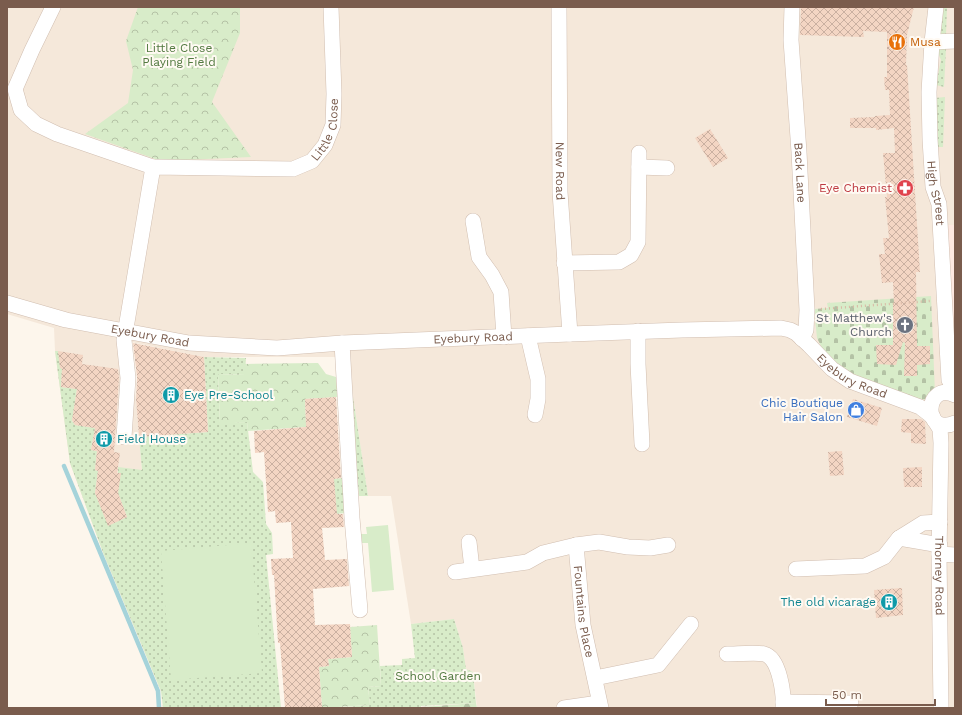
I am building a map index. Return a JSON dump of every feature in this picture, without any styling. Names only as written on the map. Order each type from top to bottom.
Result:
[{"type":"street","name":"Little Close","points":[[53,7],[32,50],[16,89],[21,110],[36,124],[57,134],[153,167],[293,169],[312,161],[325,145],[333,125],[334,94],[331,7]]},
{"type":"street","name":"New Road","points":[[559,7],[560,192],[570,334]]},
{"type":"street","name":"Back Lane","points":[[792,7],[791,40],[799,152],[807,310],[806,330],[802,339]]},
{"type":"street","name":"High Street","points":[[934,419],[930,408],[948,392],[951,338],[944,300],[939,204],[932,187],[929,92],[936,7]]},
{"type":"street","points":[[932,42],[955,41]]},
{"type":"street","points":[[564,263],[619,262],[631,255],[638,242],[639,160],[667,168]]},
{"type":"street","points":[[124,437],[128,378],[124,340],[153,167]]},
{"type":"street","points":[[473,221],[479,257],[492,275],[501,292],[504,337]]},
{"type":"street","name":"Eyebury Road","points":[[7,303],[66,320],[189,343],[277,348],[342,343],[570,334],[781,328],[790,330],[802,339],[832,369],[850,381],[920,407],[934,419]]},
{"type":"street","points":[[638,332],[642,444]]},
{"type":"street","points":[[528,336],[538,379],[538,399],[535,416]]},
{"type":"street","points":[[342,343],[352,518],[360,610]]},
{"type":"street","points":[[920,407],[948,392]]},
{"type":"street","points":[[934,419],[945,426],[955,423]]},
{"type":"street","name":"Thorney Road","points":[[934,419],[940,429],[941,443],[941,708]]},
{"type":"street","points":[[941,443],[955,423]]},
{"type":"street","points":[[796,570],[865,566],[884,557],[899,538],[923,523],[940,522]]},
{"type":"street","points":[[899,538],[955,555]]},
{"type":"street","points":[[469,542],[472,569]]},
{"type":"street","points":[[455,572],[526,562],[543,553],[576,544],[599,542],[628,547],[650,548],[668,545]]},
{"type":"street","name":"Fountains Place","points":[[564,708],[600,706],[583,625],[576,544]]},
{"type":"street","points":[[595,678],[658,665],[691,624]]},
{"type":"street","points":[[727,654],[765,654],[772,660],[780,677],[783,705],[851,703]]},
{"type":"path","points":[[807,310],[944,300]]},
{"type":"shaded area","points":[[7,7],[955,7],[955,225],[940,225],[955,391],[955,708],[477,708],[473,672],[466,670],[463,648],[454,619],[411,624],[391,496],[368,496],[347,357],[204,357],[131,342],[161,691],[104,555],[70,463],[55,351],[54,328],[7,314]]},
{"type":"shaded area","points":[[940,225],[955,225],[955,339],[947,338]]},
{"type":"green space","name":"Little Close Playing Field","points":[[138,7],[240,7],[240,33],[212,102],[251,157],[161,161],[85,134],[128,103],[133,70],[126,41]]},
{"type":"green space","points":[[943,7],[947,7],[946,35],[939,36]]},
{"type":"green space","points":[[946,48],[944,87],[936,85],[941,60],[937,50]]},
{"type":"green space","points":[[945,97],[943,147],[936,147],[935,98]]},
{"type":"green space","points":[[931,296],[935,393],[929,399],[921,400],[888,391],[842,369],[823,350],[817,338],[814,309],[828,308],[827,303]]},
{"type":"green space","points":[[55,351],[58,351],[62,369],[61,387],[77,389],[72,421],[75,425],[95,428],[91,450],[97,451],[95,470],[98,471],[95,493],[109,525],[127,517],[118,493],[120,473],[118,473],[118,467],[142,470],[139,437],[208,432],[204,357],[246,358],[245,375],[218,374],[220,423],[247,422],[253,472],[263,482],[266,524],[272,533],[273,554],[266,555],[281,708],[163,708],[161,691],[104,555],[70,463]]},
{"type":"green space","points":[[347,357],[368,496],[359,496]]},
{"type":"green space","points":[[318,363],[326,374],[336,377],[338,397],[305,399],[307,449],[305,427],[248,431],[247,422],[220,424],[218,374],[245,375],[244,364]]},
{"type":"green space","points":[[344,478],[347,513],[333,514],[315,480]]},
{"type":"green space","points":[[388,525],[394,590],[372,592],[368,543],[362,543],[361,534],[367,534],[366,527]]},
{"type":"green space","points":[[251,543],[262,673],[171,680],[161,551]]},
{"type":"green space","name":"School Garden","points":[[454,619],[463,648],[466,669],[473,672],[476,703],[421,706],[421,708],[331,708],[370,705],[368,687],[381,686],[380,666],[402,665],[402,659],[415,658],[411,624]]},
{"type":"green space","points":[[377,625],[381,686],[368,687],[370,705],[322,708],[319,667],[329,666],[328,659],[352,657],[350,627]]},
{"type":"green space","points":[[476,703],[477,708],[421,708],[421,707]]},
{"type":"building","points":[[801,7],[914,7],[907,35],[906,65],[920,272],[916,272],[917,346],[930,346],[930,364],[917,365],[917,376],[904,376],[905,343],[903,342],[896,365],[877,364],[876,345],[893,345],[893,282],[882,283],[879,254],[885,254],[883,238],[889,238],[883,153],[895,153],[894,128],[876,130],[876,128],[850,128],[850,118],[890,115],[889,90],[885,90],[884,77],[887,77],[887,32],[863,31],[864,37],[800,35]]},
{"type":"building","points":[[710,129],[728,158],[713,167],[695,138]]},
{"type":"building","name":"Eye Pre-School","points":[[133,343],[204,357],[208,432],[139,437],[136,399],[137,377]]},
{"type":"building","name":"Field House","points":[[58,351],[83,355],[82,364],[118,369],[119,378],[114,452],[120,453],[117,473],[121,473],[118,493],[127,517],[108,526],[95,493],[98,471],[95,470],[97,451],[91,450],[95,428],[75,425],[72,420],[77,389],[61,387],[62,369],[60,368]]},
{"type":"building","points":[[336,397],[341,478],[334,479],[337,514],[343,514],[344,527],[322,528],[325,560],[347,559],[349,586],[313,589],[315,625],[350,624],[352,657],[328,659],[329,666],[319,667],[322,708],[285,708],[280,643],[278,643],[274,575],[272,575],[271,559],[293,558],[291,522],[276,523],[275,511],[268,512],[264,452],[255,453],[254,431],[306,427],[305,399]]},
{"type":"building","points":[[853,399],[882,408],[877,426],[847,417]]},
{"type":"building","points":[[902,419],[921,419],[925,422],[926,444],[911,443],[911,433],[901,432]]},
{"type":"building","points":[[842,451],[844,475],[830,476],[828,452]]},
{"type":"building","points":[[922,467],[922,487],[904,487],[903,468]]},
{"type":"building","name":"The old vicarage","points":[[902,588],[903,615],[876,618],[874,590]]},
{"type":"waterway","points":[[64,466],[158,691],[159,708]]},
{"type":"place","name":"Musa","points":[[897,42]]},
{"type":"place","name":"Eye Chemist","points":[[905,188]]},
{"type":"place","name":"St Matthew's Church","points":[[905,325]]},
{"type":"place","name":"Eye Pre-School","points":[[171,395]]},
{"type":"place","name":"Chic Boutique Hair Salon","points":[[856,410]]},
{"type":"place","name":"Field House","points":[[104,439]]},
{"type":"place","name":"The old vicarage","points":[[889,602]]}]
